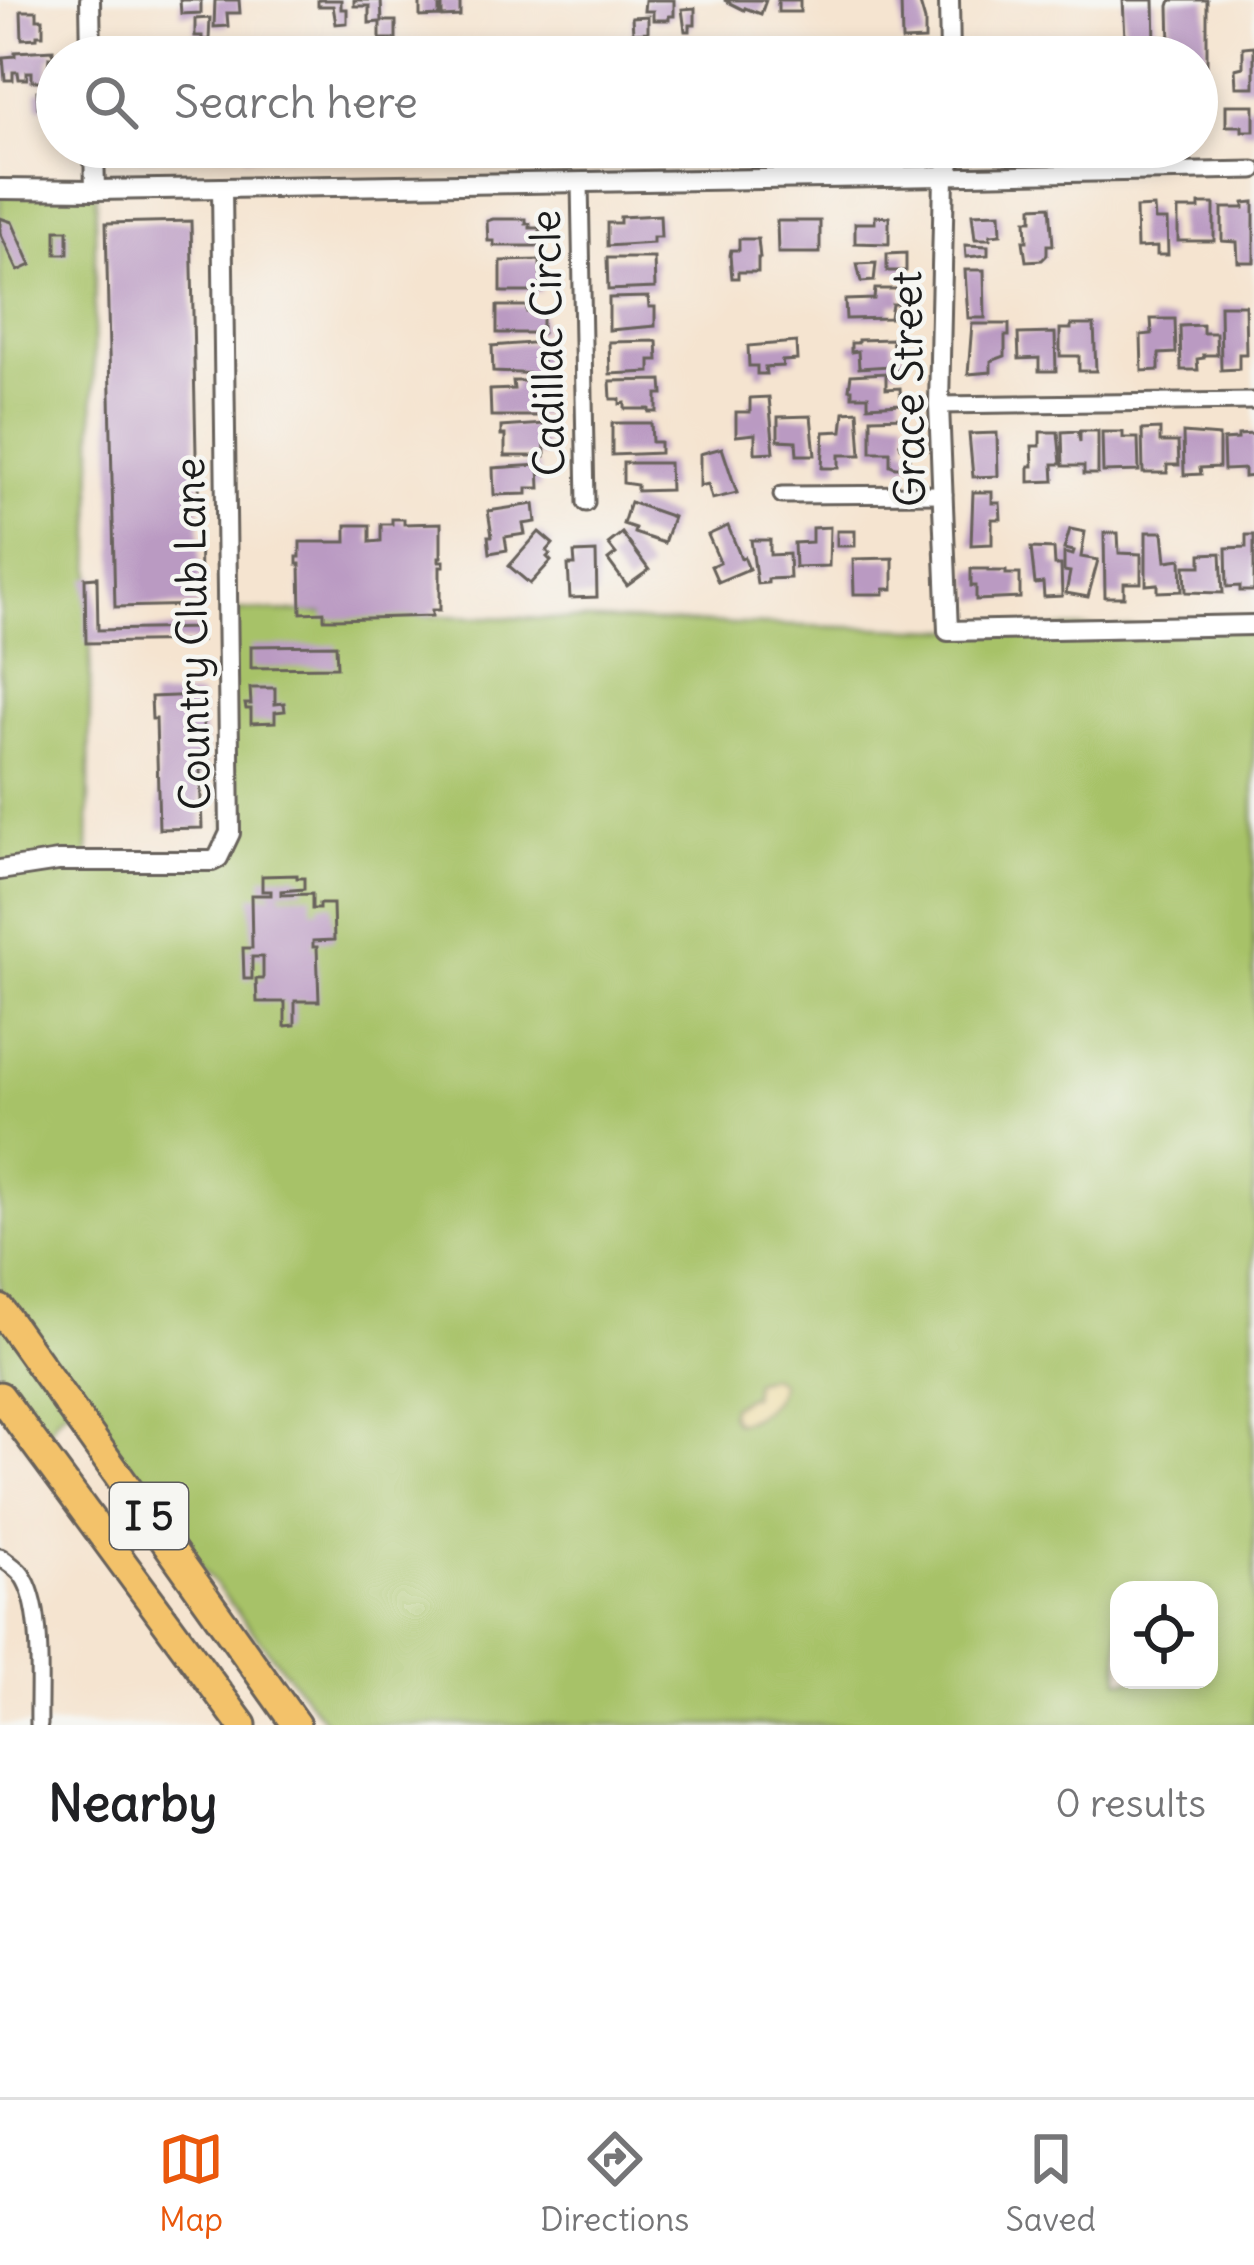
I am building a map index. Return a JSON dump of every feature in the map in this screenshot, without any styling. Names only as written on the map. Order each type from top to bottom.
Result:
[{"type":"highway","name":"I 5","points":[[0,1309],[296,1725]]},
{"type":"highway","name":"I 5","points":[[0,1396],[242,1725]]},
{"type":"street","points":[[90,0],[91,36]]},
{"type":"street","points":[[950,0],[950,36]]},
{"type":"street","points":[[94,168],[94,190]]},
{"type":"street","name":"Grace Street","points":[[948,168],[944,176],[939,405],[948,631],[1254,626]]},
{"type":"street","points":[[0,189],[1254,170]]},
{"type":"street","name":"Cadillac Circle","points":[[580,182],[586,503]]},
{"type":"street","name":"Country Club Lane","points":[[0,870],[58,861],[212,861],[230,832],[222,188]]},
{"type":"street","points":[[939,405],[1254,401]]},
{"type":"street","points":[[782,495],[944,494]]},
{"type":"street","points":[[0,1557],[19,1570],[36,1610],[39,1725]]},
{"type":"green space","points":[[96,190],[88,861],[208,857],[226,846],[229,610],[948,630],[1254,625],[1254,1725],[328,1725],[71,1405],[57,1417],[35,1456],[0,1407],[0,192]]},
{"type":"sand","points":[[770,1376],[780,1382],[770,1403],[757,1415],[734,1422],[731,1407],[752,1396],[754,1381]]},
{"type":"building","points":[[180,0],[201,0],[201,13],[181,14]]},
{"type":"building","points":[[215,0],[239,0],[240,13],[227,13],[228,26],[214,27]]},
{"type":"building","points":[[318,0],[341,0],[347,23],[336,24],[333,6],[318,6]]},
{"type":"building","points":[[354,0],[381,0],[382,21],[396,21],[396,36],[380,36],[380,22],[369,23],[369,6],[354,6]]},
{"type":"building","points":[[420,0],[460,0],[460,16],[442,17],[439,7],[439,16],[420,17]]},
{"type":"building","points":[[645,0],[674,0],[674,16],[653,20],[653,11],[644,11]]},
{"type":"building","points":[[724,0],[766,0],[761,14]]},
{"type":"building","points":[[778,0],[800,0],[800,12],[778,12]]},
{"type":"building","points":[[901,0],[919,0],[925,36],[902,36]]},
{"type":"building","points":[[1123,0],[1154,0],[1155,36],[1125,36]]},
{"type":"building","points":[[1171,0],[1207,0],[1207,36],[1170,36]]},
{"type":"building","points":[[695,8],[695,25],[685,31],[682,9]]},
{"type":"building","points":[[21,11],[37,11],[37,19],[43,19],[43,35],[22,39]]},
{"type":"building","points":[[648,16],[648,32],[633,33],[632,17]]},
{"type":"building","points":[[210,18],[209,36],[195,36],[195,19]]},
{"type":"building","points":[[1254,46],[1254,87],[1236,87],[1235,69],[1243,67],[1243,47]]},
{"type":"building","points":[[36,51],[36,81],[32,81],[32,72],[27,72],[27,79],[19,79],[18,72],[13,72],[13,80],[5,80],[3,57],[15,56],[15,52]]},
{"type":"building","points":[[1226,105],[1254,105],[1254,131],[1226,126]]},
{"type":"building","points":[[1254,202],[1254,262],[1238,262],[1237,242],[1222,241],[1222,208],[1244,208],[1244,203]]},
{"type":"building","points":[[1199,204],[1214,204],[1214,241],[1178,241],[1178,209],[1199,209]]},
{"type":"building","points":[[1050,206],[1053,245],[1047,245],[1042,260],[1026,261],[1026,220],[1032,220],[1032,207]]},
{"type":"building","points":[[1154,207],[1155,220],[1167,220],[1168,255],[1157,255],[1157,247],[1137,248],[1136,208]]},
{"type":"building","points":[[1000,213],[1001,234],[975,239],[972,214]]},
{"type":"building","points":[[660,215],[661,237],[653,237],[653,243],[607,246],[607,223],[620,223],[620,217]]},
{"type":"building","points":[[875,216],[889,217],[889,244],[855,243],[855,223],[875,223]]},
{"type":"building","points":[[0,218],[12,222],[31,265],[18,271],[0,233]]},
{"type":"building","points":[[526,219],[530,228],[540,228],[540,246],[494,246],[494,241],[488,241],[487,221]]},
{"type":"building","points":[[191,221],[200,605],[115,607],[106,223]]},
{"type":"building","points":[[777,221],[820,221],[820,253],[778,253]]},
{"type":"building","points":[[56,230],[68,230],[68,254],[56,254]]},
{"type":"building","points":[[739,239],[758,239],[758,272],[738,272],[738,278],[732,278],[730,255],[731,250],[739,250]]},
{"type":"building","points":[[965,245],[988,246],[988,255],[966,257]]},
{"type":"building","points":[[906,253],[906,271],[887,271],[887,254]]},
{"type":"building","points":[[607,258],[654,258],[655,288],[608,290]]},
{"type":"building","points":[[540,260],[541,292],[501,292],[501,261]]},
{"type":"building","points":[[876,263],[874,281],[861,282],[857,264]]},
{"type":"building","points":[[965,270],[984,270],[985,318],[968,318]]},
{"type":"building","points":[[875,289],[902,289],[902,304],[892,304],[890,318],[846,319],[845,300],[874,299]]},
{"type":"building","points":[[648,297],[649,307],[655,307],[655,326],[609,330],[609,298]]},
{"type":"building","points":[[1220,305],[1245,305],[1246,354],[1239,354],[1239,369],[1221,370]]},
{"type":"building","points":[[497,306],[527,306],[527,312],[542,312],[542,333],[497,333]]},
{"type":"building","points":[[1151,319],[1175,319],[1176,353],[1159,354],[1159,370],[1142,371],[1141,335],[1152,334]]},
{"type":"building","points":[[972,324],[1009,324],[1005,356],[991,361],[991,372],[968,374]]},
{"type":"building","points":[[1071,325],[1094,325],[1096,371],[1079,371],[1079,356],[1060,356],[1060,329],[1071,329]]},
{"type":"building","points":[[1203,325],[1203,333],[1216,333],[1217,355],[1197,359],[1198,370],[1181,370],[1180,326]]},
{"type":"building","points":[[1055,333],[1056,371],[1039,371],[1039,358],[1019,359],[1018,334]]},
{"type":"building","points":[[892,339],[894,354],[905,353],[905,369],[859,368],[858,351],[851,352],[851,343]]},
{"type":"building","points":[[657,341],[658,360],[650,360],[650,372],[610,374],[609,342]]},
{"type":"building","points":[[543,342],[543,374],[493,372],[492,346]]},
{"type":"building","points":[[796,342],[797,360],[765,367],[766,374],[757,374],[757,366],[749,366],[748,346]]},
{"type":"building","points":[[886,373],[886,389],[900,388],[901,404],[868,406],[868,396],[852,396],[851,375]]},
{"type":"building","points":[[662,380],[657,412],[625,409],[620,399],[611,399],[610,381]]},
{"type":"building","points":[[513,381],[528,381],[530,395],[542,395],[544,416],[491,416],[490,390],[514,389]]},
{"type":"building","points":[[769,397],[774,452],[755,453],[755,434],[736,436],[736,412],[750,412],[750,398]]},
{"type":"building","points":[[858,411],[861,455],[839,455],[839,468],[822,468],[824,432],[842,431],[844,412]]},
{"type":"building","points":[[811,416],[815,455],[797,455],[796,441],[778,440],[778,417]]},
{"type":"building","points":[[905,417],[906,444],[900,444],[909,447],[909,467],[895,467],[890,465],[890,452],[871,452],[871,418]]},
{"type":"building","points":[[612,423],[651,423],[652,442],[660,442],[660,453],[612,455]]},
{"type":"building","points":[[544,424],[545,456],[505,456],[501,427]]},
{"type":"building","points":[[1160,429],[1160,442],[1178,442],[1179,465],[1167,465],[1167,473],[1143,473],[1142,430]]},
{"type":"building","points":[[1078,431],[1080,442],[1080,431],[1098,431],[1098,474],[1084,474],[1084,466],[1063,466],[1062,432]]},
{"type":"building","points":[[1040,432],[1058,432],[1061,464],[1053,464],[1054,481],[1029,482],[1032,446],[1040,446]]},
{"type":"building","points":[[1102,432],[1138,438],[1139,471],[1103,472]]},
{"type":"building","points":[[997,433],[998,476],[973,477],[969,434]]},
{"type":"building","points":[[1183,433],[1219,436],[1219,467],[1184,475]]},
{"type":"building","points":[[1254,434],[1254,476],[1244,477],[1244,469],[1224,470],[1223,440]]},
{"type":"building","points":[[722,448],[737,493],[712,499],[708,484],[700,486],[700,454]]},
{"type":"building","points":[[623,463],[669,463],[670,490],[637,491],[637,485],[623,483]]},
{"type":"building","points":[[539,465],[540,488],[527,488],[527,494],[494,495],[493,468]]},
{"type":"building","points":[[973,492],[992,492],[992,503],[1000,503],[1001,519],[992,519],[992,544],[971,545]]},
{"type":"building","points":[[630,502],[673,517],[664,543],[623,524]]},
{"type":"building","points":[[534,504],[536,522],[523,524],[525,534],[505,537],[507,550],[490,553],[488,511]]},
{"type":"building","points":[[392,519],[404,519],[404,524],[441,523],[440,610],[432,610],[432,616],[336,619],[324,619],[324,612],[301,613],[300,542],[346,542],[346,525],[370,525],[370,542],[381,541],[381,524],[392,524]]},
{"type":"building","points":[[728,526],[749,569],[718,582],[711,566],[720,562],[708,535]]},
{"type":"building","points":[[830,527],[829,566],[795,567],[794,543],[812,542],[812,528]]},
{"type":"building","points":[[1070,529],[1085,532],[1081,557],[1098,560],[1088,597],[1066,593],[1070,572],[1064,571],[1064,553],[1073,555],[1074,551],[1064,549]]},
{"type":"building","points":[[837,531],[855,531],[855,546],[837,546]]},
{"type":"building","points":[[539,532],[553,544],[547,551],[551,561],[530,584],[509,566]]},
{"type":"building","points":[[1146,532],[1163,532],[1166,561],[1181,559],[1182,591],[1158,592],[1158,584],[1146,585]]},
{"type":"building","points":[[622,533],[649,570],[627,586],[608,560],[616,554],[608,544]]},
{"type":"building","points":[[1104,533],[1118,533],[1119,553],[1141,554],[1141,583],[1124,583],[1124,597],[1105,597]]},
{"type":"building","points":[[1246,535],[1254,535],[1254,591],[1227,587],[1226,548],[1246,547]]},
{"type":"building","points":[[751,540],[770,540],[770,555],[789,554],[790,578],[757,584]]},
{"type":"building","points":[[1031,548],[1054,549],[1055,565],[1061,565],[1062,596],[1044,597],[1043,583],[1035,584]]},
{"type":"building","points":[[596,552],[597,597],[570,598],[568,565],[575,565],[574,553]]},
{"type":"building","points":[[1221,553],[1223,593],[1186,592],[1185,566],[1201,566],[1201,554]]},
{"type":"building","points":[[893,558],[893,589],[884,589],[884,594],[854,594],[853,559]]},
{"type":"building","points":[[971,569],[1020,574],[1020,598],[976,600]]},
{"type":"building","points":[[97,577],[98,630],[201,628],[201,641],[86,643],[85,578]]},
{"type":"building","points":[[336,645],[337,667],[251,668],[251,646]]},
{"type":"building","points":[[250,688],[275,688],[275,704],[284,703],[285,711],[275,712],[275,722],[251,723],[251,709],[245,704],[251,704]]},
{"type":"building","points":[[200,695],[206,752],[205,768],[200,770],[202,828],[159,829],[156,719],[152,719],[151,697]]},
{"type":"building","points":[[262,876],[304,878],[304,889],[281,891],[281,895],[312,894],[312,909],[333,904],[334,940],[313,941],[319,1001],[295,1001],[295,1025],[285,1026],[285,1002],[257,1002],[256,979],[263,979],[263,957],[252,957],[252,979],[244,979],[243,948],[252,948],[251,895],[271,895],[271,891],[262,891]]}]
